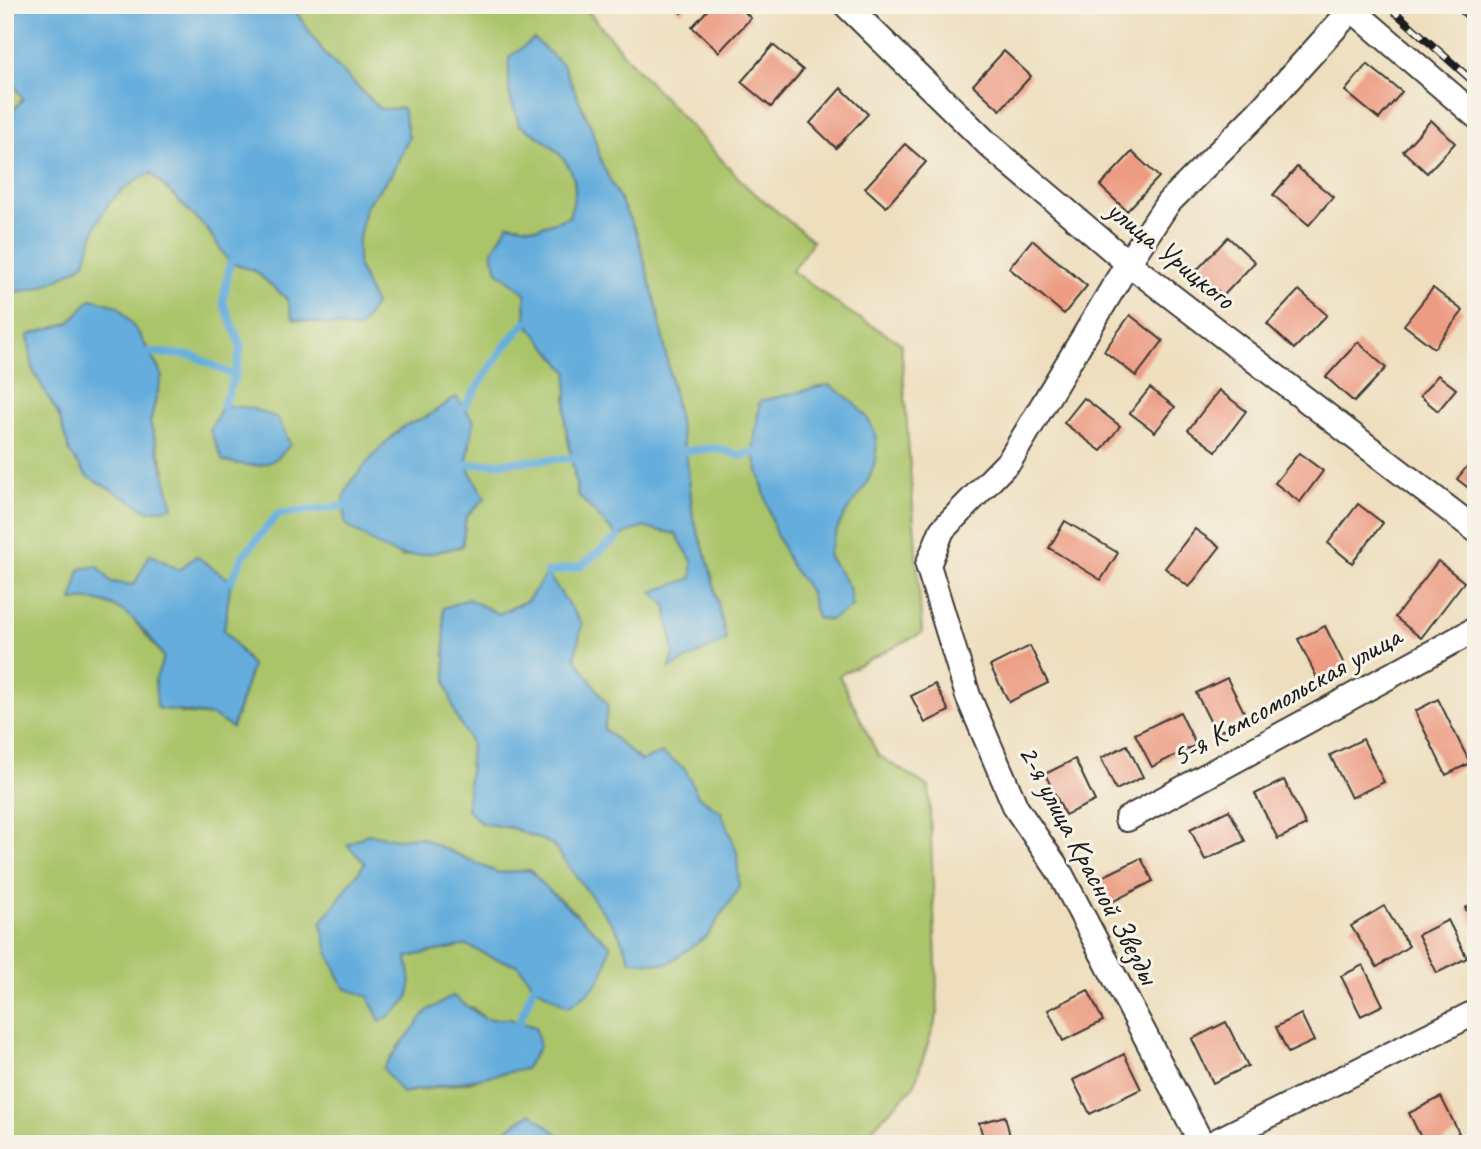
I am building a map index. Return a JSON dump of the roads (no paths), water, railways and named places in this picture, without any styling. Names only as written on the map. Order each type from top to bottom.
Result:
[{"type":"street","name":"улица Урицкого","points":[[846,5],[990,146],[1128,263],[1476,530]]},
{"type":"street","points":[[1128,263],[1168,203],[1258,113],[1350,7],[1476,116]]},
{"type":"street","name":"2-я улица Красной Звезды","points":[[1128,263],[1010,460],[942,530],[928,565],[968,696],[1016,808],[1059,871],[1202,1144]]},
{"type":"street","name":"5-я Комсомольская улица","points":[[1127,819],[1476,629]]},
{"type":"street","points":[[1211,1144],[1476,1012]]},
{"type":"water","points":[[5,5],[291,5],[326,55],[380,109],[403,108],[409,138],[391,175],[366,205],[358,242],[358,266],[375,305],[359,329],[293,319],[287,299],[255,271],[230,263],[207,229],[151,173],[123,190],[105,209],[94,232],[85,263],[37,288],[5,291],[5,119],[23,99],[5,71]]},
{"type":"water","points":[[534,39],[563,65],[591,127],[602,164],[637,234],[657,308],[688,468],[693,518],[710,568],[726,640],[670,668],[674,654],[666,605],[652,592],[692,578],[692,561],[676,534],[642,527],[618,537],[578,495],[565,423],[568,372],[526,322],[525,293],[497,271],[492,252],[508,224],[537,228],[569,217],[574,196],[574,179],[564,159],[538,136],[519,125],[509,93],[509,57]]},
{"type":"water","points":[[91,299],[118,306],[139,334],[162,375],[150,422],[173,507],[149,511],[87,476],[70,453],[59,416],[33,370],[28,335],[69,323]]},
{"type":"water","points":[[829,385],[866,416],[876,441],[872,471],[864,488],[842,519],[828,555],[849,587],[852,607],[830,620],[817,618],[809,590],[791,566],[775,532],[753,452],[760,401]]},
{"type":"water","points":[[456,397],[474,421],[466,465],[485,498],[466,517],[462,546],[411,556],[400,554],[377,545],[345,524],[344,496],[351,481],[404,426],[428,416]]},
{"type":"water","points":[[223,405],[250,408],[278,418],[290,444],[276,459],[261,465],[223,461],[210,430]]},
{"type":"water","points":[[150,554],[179,570],[196,556],[231,581],[224,630],[252,666],[232,728],[213,716],[157,708],[155,681],[164,657],[146,633],[115,606],[88,600],[72,601],[80,569],[98,566],[111,582],[134,585]]},
{"type":"water","points":[[547,573],[582,624],[575,657],[608,706],[604,729],[641,761],[662,753],[685,769],[698,796],[721,812],[737,852],[739,888],[707,936],[667,964],[631,961],[618,932],[552,844],[512,828],[481,823],[467,809],[471,743],[455,714],[446,682],[443,608],[468,599],[499,614],[528,600]]},
{"type":"water","points":[[367,834],[398,839],[419,837],[498,873],[530,870],[610,945],[603,974],[586,995],[568,1007],[534,986],[518,965],[491,957],[467,945],[407,957],[411,980],[409,996],[400,1008],[380,1022],[369,997],[344,988],[329,955],[321,923],[365,863],[347,845]]},
{"type":"water","points":[[453,996],[485,1019],[509,1019],[535,1027],[540,1046],[525,1069],[402,1093],[383,1068],[427,1011]]},
{"type":"water","points":[[531,1113],[570,1144],[498,1144],[503,1132]]},
{"type":"waterway","points":[[223,405],[235,376],[241,346],[223,302],[230,263]]},
{"type":"waterway","points":[[464,407],[504,347],[526,322]]},
{"type":"waterway","points":[[149,352],[194,356],[235,376]]},
{"type":"waterway","points":[[684,451],[716,448],[741,456],[753,452]]},
{"type":"waterway","points":[[466,465],[571,458]]},
{"type":"waterway","points":[[231,581],[243,556],[278,514],[344,506]]},
{"type":"waterway","points":[[547,573],[581,566],[618,537]]},
{"type":"waterway","points":[[519,1023],[534,986]]},
{"type":"railway","points":[[1387,5],[1476,84]]},
{"type":"railway","points":[[1456,5],[1476,23]]}]
